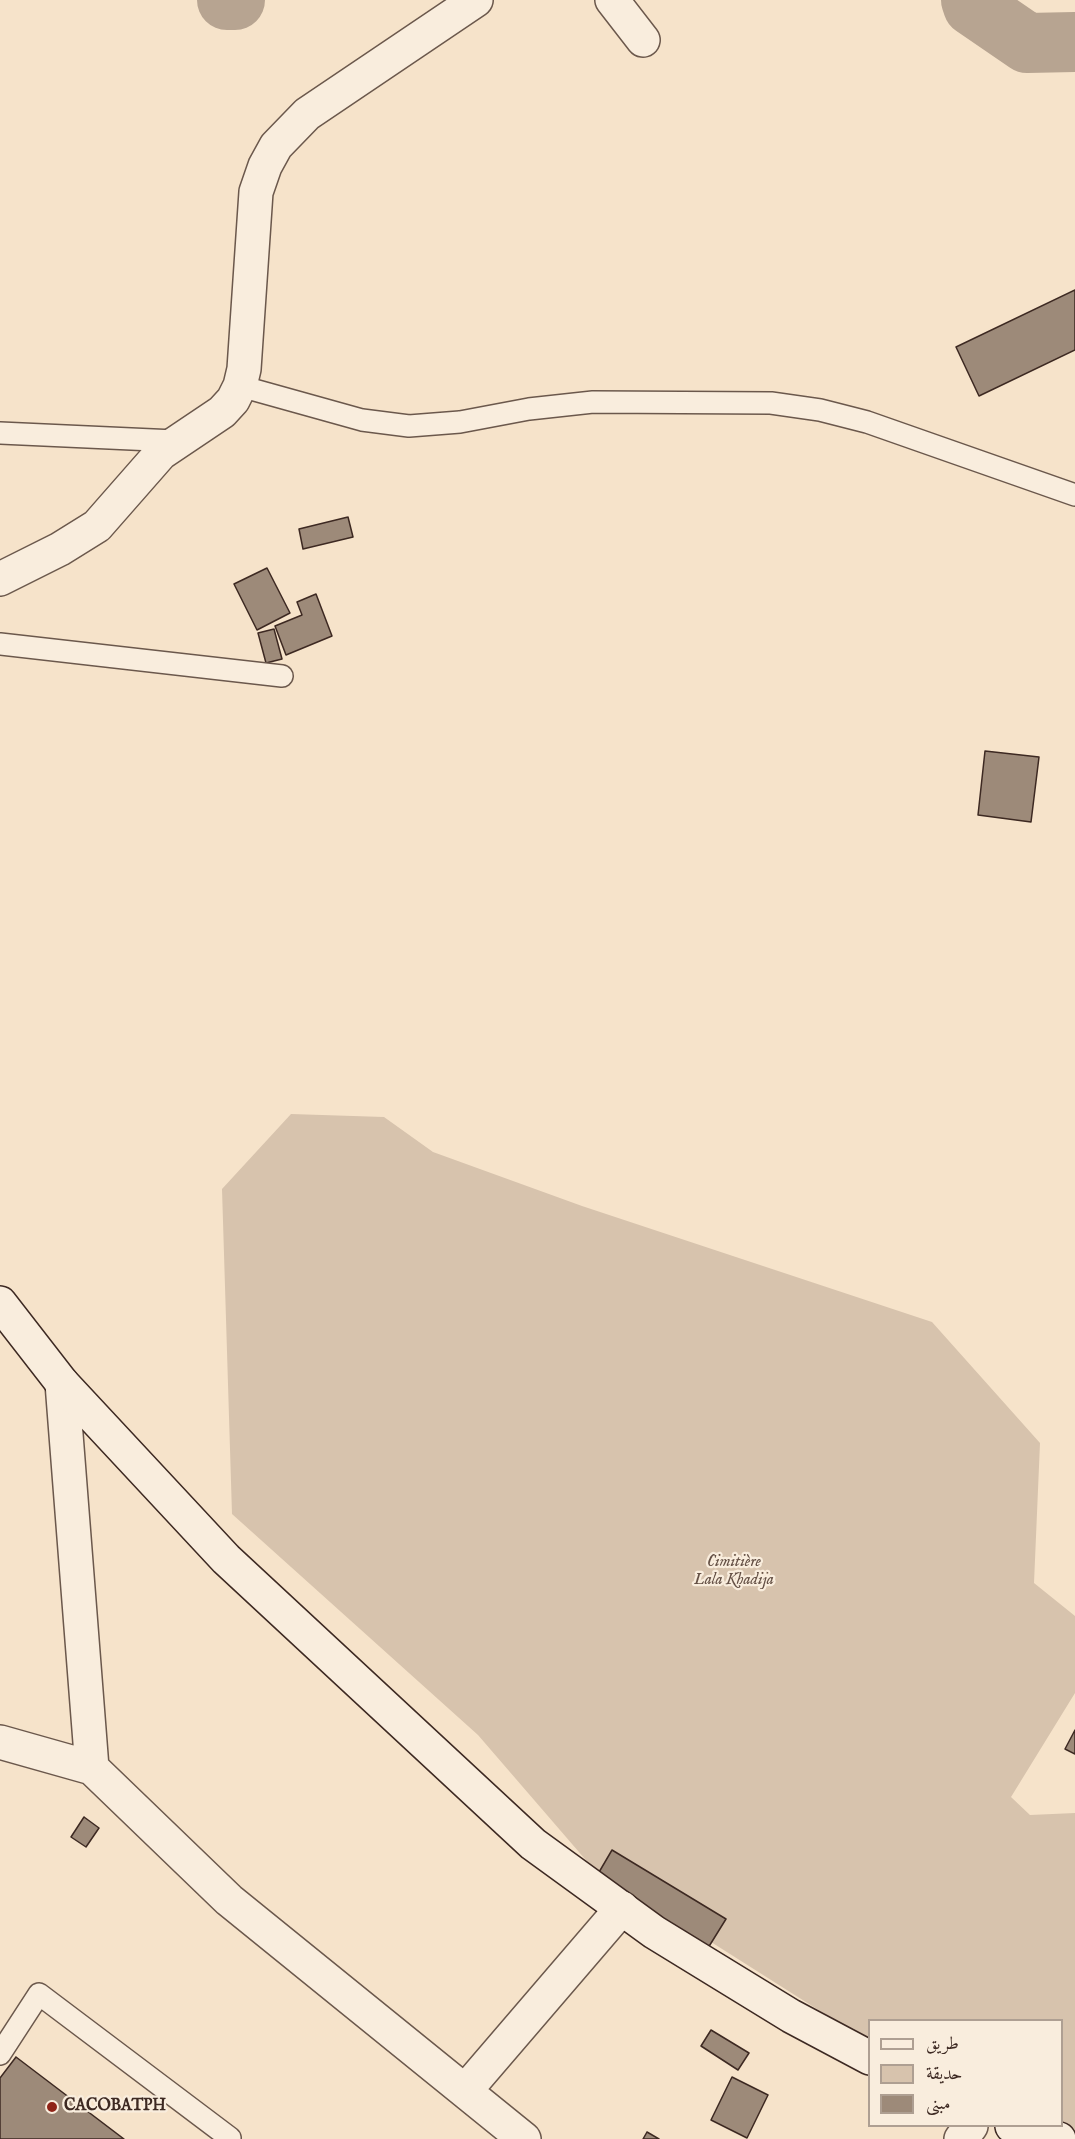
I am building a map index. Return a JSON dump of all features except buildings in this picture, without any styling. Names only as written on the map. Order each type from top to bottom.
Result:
[{"type":"street","points":[[0,579],[75,541],[97,526],[161,453],[175,441],[222,412],[233,400],[240,387],[244,369],[256,192],[265,166],[276,146],[308,114],[476,0]]},
{"type":"street","points":[[612,0],[643,40]]},
{"type":"street","points":[[0,1303],[62,1383],[235,1567],[533,1844],[654,1932],[791,2016],[868,2057]]},
{"type":"street","points":[[62,1383],[92,1768]]},
{"type":"street","points":[[0,1742],[92,1768],[229,1900],[524,2139]]},
{"type":"street","points":[[465,2091],[622,1908]]},
{"type":"street","points":[[961,2139],[970,2127]]},
{"type":"street","points":[[1016,2127],[1059,2139]]},
{"type":"lane","points":[[240,387],[362,420],[409,426],[460,422],[529,409],[593,402],[719,401],[790,406],[820,410],[867,422],[1075,495]]},
{"type":"lane","points":[[0,433],[175,441]]},
{"type":"lane","points":[[0,644],[282,676]]},
{"type":"lane","points":[[0,2054],[39,1994],[230,2138]]},
{"type":"green space","name":"Cimitière Lala Khadija","points":[[291,1114],[384,1117],[433,1152],[582,1206],[932,1322],[1040,1443],[1034,1583],[1075,1616],[1075,1693],[1011,1797],[1030,1815],[1075,1813],[1075,2131],[1061,2127],[1063,2019],[868,2019],[868,2041],[591,1866],[478,1735],[232,1514],[222,1189]]},
{"type":"waterway","points":[[227,0],[235,0]]},
{"type":"waterway","points":[[971,0],[973,6],[1027,43],[1075,42]]},
{"type":"place","name":"CACOBATPH","points":[[52,2107]]}]
